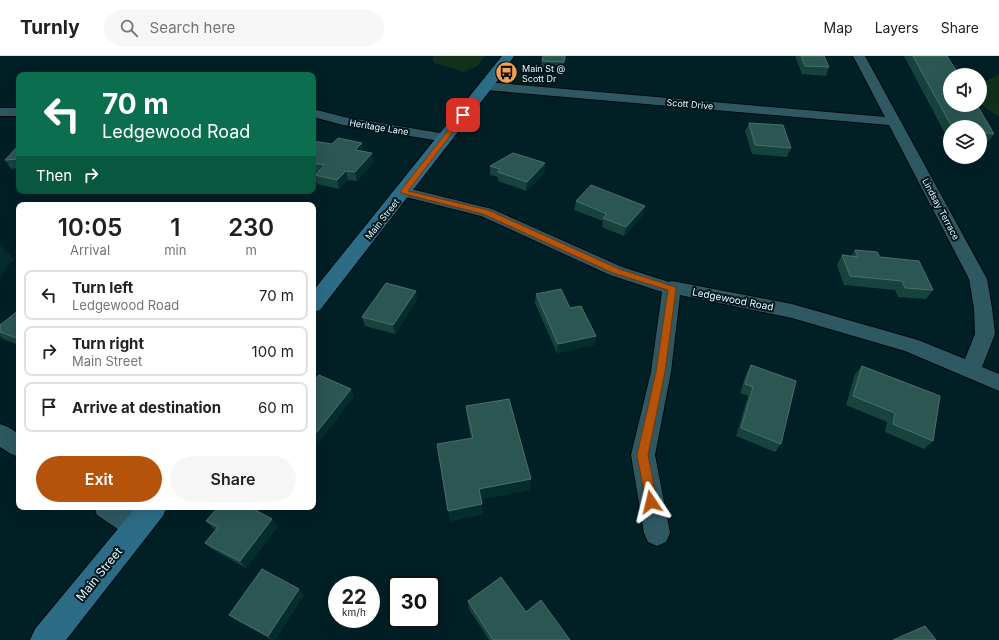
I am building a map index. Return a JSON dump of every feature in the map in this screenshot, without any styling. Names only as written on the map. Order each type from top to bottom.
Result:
[{"type":"main road","name":"Main Street","points":[[316,301],[446,138],[508,56]]},
{"type":"main road","name":"Main Street","points":[[46,640],[145,517]]},
{"type":"street","name":"Lindsay Terrace","points":[[858,56],[978,279],[983,308],[985,334],[971,370]]},
{"type":"street","name":"Scott Drive","points":[[486,86],[894,122]]},
{"type":"street","points":[[0,112],[16,112]]},
{"type":"street","name":"Heritage Lane","points":[[316,114],[343,121],[446,138]]},
{"type":"street","name":"Ledgewood Road","points":[[403,192],[486,212],[610,269],[672,289],[672,287],[746,301],[830,322],[911,345],[999,383]]},
{"type":"street","points":[[657,533],[643,455],[661,372],[672,289]]},
{"type":"street","points":[[0,434],[16,445]]},
{"type":"street","points":[[118,510],[145,517]]},
{"type":"green space","points":[[434,56],[484,56],[478,66],[464,72],[435,63],[432,59]]},
{"type":"green space","points":[[999,74],[999,117],[987,109],[987,80]]},
{"type":"building","points":[[543,56],[565,56],[564,62],[542,61]]},
{"type":"building","points":[[801,56],[824,56],[829,67],[805,66]]},
{"type":"building","points":[[913,56],[947,56],[955,68],[943,68],[943,111]]},
{"type":"building","points":[[944,112],[981,112],[986,120],[948,120]]},
{"type":"building","points":[[987,122],[994,134],[987,133]]},
{"type":"building","points":[[749,123],[783,125],[791,148],[755,145]]},
{"type":"building","points":[[338,138],[362,143],[355,150],[372,153],[355,172],[346,171],[337,180],[316,175],[325,165],[316,164],[316,141],[332,144]]},
{"type":"building","points":[[16,148],[16,159],[5,160]]},
{"type":"building","points":[[513,153],[545,163],[527,182],[498,172],[500,169],[490,166]]},
{"type":"building","points":[[591,185],[645,206],[626,227],[603,218],[607,214],[576,201]]},
{"type":"building","points":[[855,250],[877,252],[880,257],[919,261],[933,290],[905,288],[902,281],[850,276],[842,255],[858,257]]},
{"type":"building","points":[[386,283],[416,291],[393,325],[362,317]]},
{"type":"building","points":[[561,289],[570,308],[581,306],[596,336],[558,344],[536,294]]},
{"type":"building","points":[[16,312],[16,338],[0,332],[0,325]]},
{"type":"building","points":[[751,365],[796,381],[781,444],[741,428],[753,387],[745,384]]},
{"type":"building","points":[[862,366],[940,396],[933,441],[893,424],[895,413],[853,396]]},
{"type":"building","points":[[319,375],[351,389],[316,433],[316,378]]},
{"type":"building","points":[[509,399],[531,479],[479,489],[482,504],[448,511],[437,444],[473,438],[466,406]]},
{"type":"building","points":[[215,510],[256,510],[272,519],[240,561],[205,543],[218,527],[206,521]]},
{"type":"building","points":[[262,569],[299,589],[268,636],[229,615]]},
{"type":"building","points":[[501,577],[526,612],[541,600],[570,640],[493,640],[468,601]]},
{"type":"building","points":[[925,626],[936,640],[893,640]]},
{"type":"place","name":"Main St @ Scott Dr","points":[[507,73]]},
{"type":"route","points":[[463,115],[403,192],[486,212],[594,262],[616,271],[672,289],[661,372],[643,455],[651,502]]}]
